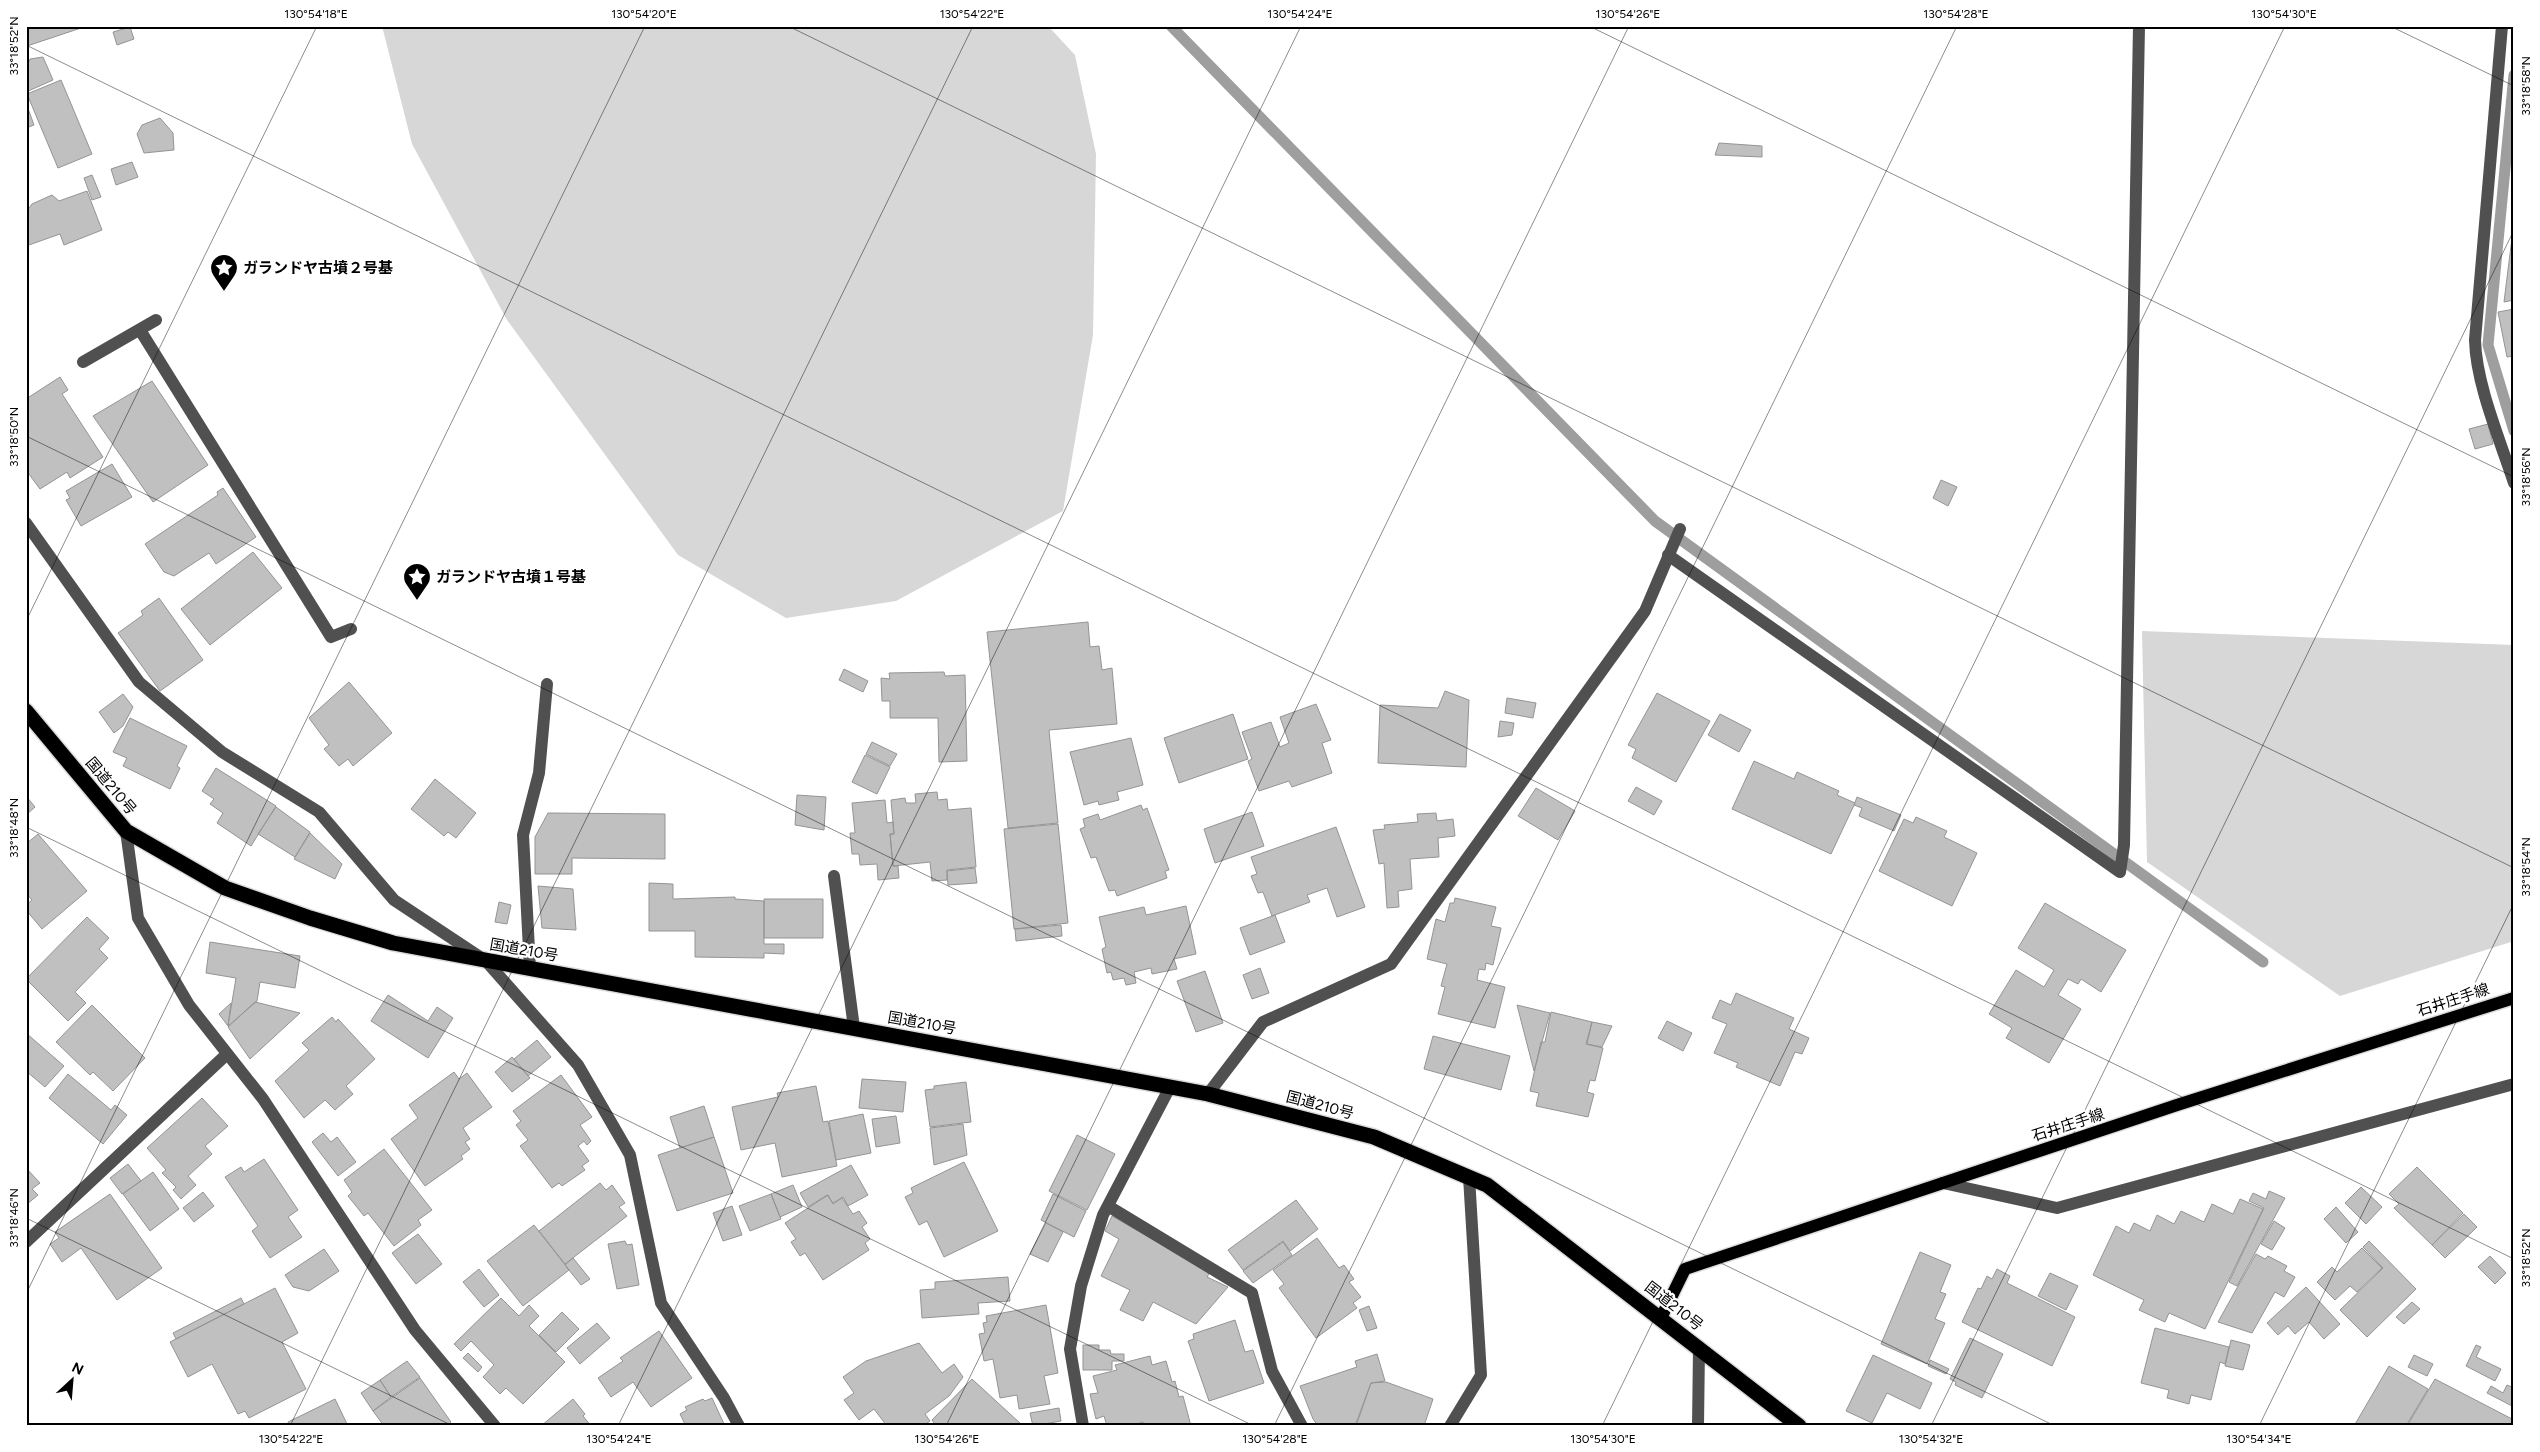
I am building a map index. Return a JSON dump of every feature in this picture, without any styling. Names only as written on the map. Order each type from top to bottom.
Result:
[{"type":"highway","name":"国道210号","points":[[26,711],[126,831],[225,888],[310,918],[392,943],[1208,1094],[1374,1137],[1487,1185],[1799,1426]]},
{"type":"main road","name":"石井庄手線","points":[[1661,1318],[1685,1269],[1943,1183],[2514,998]]},
{"type":"street","points":[[1668,555],[2120,872],[2124,845],[2138,26]]},
{"type":"street","points":[[2502,26],[2475,340],[2476,357],[2482,380],[2514,483]]},
{"type":"street","points":[[83,362],[156,320]]},
{"type":"street","points":[[140,330],[331,638],[351,629]]},
{"type":"street","points":[[26,523],[139,682],[222,752],[319,812],[394,900],[486,960],[578,1065],[630,1155],[661,1303],[724,1398],[740,1426]]},
{"type":"street","points":[[1208,1094],[1263,1022],[1391,964],[1645,611],[1680,529]]},
{"type":"street","points":[[530,969],[523,835],[539,773],[547,684]]},
{"type":"street","points":[[126,831],[138,918],[189,1005],[263,1099],[414,1330],[495,1426]]},
{"type":"street","points":[[834,876],[854,1028]]},
{"type":"street","points":[[26,1242],[228,1054]]},
{"type":"street","points":[[1943,1183],[2056,1208],[2514,1084]]},
{"type":"street","points":[[1083,1426],[1070,1349],[1081,1286],[1108,1206],[1170,1087]]},
{"type":"street","points":[[1450,1426],[1481,1375],[1470,1177]]},
{"type":"street","points":[[1108,1206],[1252,1293],[1272,1371],[1302,1426]]},
{"type":"street","points":[[1698,1426],[1699,1347]]},
{"type":"shaded area","points":[[382,26],[1048,26],[1075,55],[1096,154],[1093,335],[1063,511],[896,601],[786,618],[678,555],[507,320],[412,144]]},
{"type":"shaded area","points":[[2142,631],[2514,645],[2514,941],[2340,996],[2147,862]]},
{"type":"building","points":[[26,26],[87,26],[27,46]]},
{"type":"building","points":[[130,27],[134,39],[117,45],[113,32]]},
{"type":"building","points":[[43,57],[53,80],[26,92],[26,68],[30,59]]},
{"type":"building","points":[[61,80],[92,154],[58,168],[27,94]]},
{"type":"building","points":[[26,103],[34,125],[26,128]]},
{"type":"building","points":[[160,118],[173,133],[174,150],[144,153],[137,134],[142,125]]},
{"type":"building","points":[[1719,143],[1762,146],[1762,157],[1715,155]]},
{"type":"building","points":[[132,162],[138,177],[116,185],[111,169]]},
{"type":"building","points":[[92,175],[101,197],[92,200],[84,178]]},
{"type":"building","points":[[87,191],[102,230],[64,245],[60,234],[26,246],[26,212],[32,204],[52,195],[59,201]]},
{"type":"building","points":[[2514,236],[2514,300],[2504,302],[2512,238]]},
{"type":"building","points":[[2514,309],[2514,356],[2507,357],[2498,312]]},
{"type":"building","points":[[60,377],[68,390],[62,394],[103,457],[70,478],[67,472],[40,489],[26,470],[26,399]]},
{"type":"building","points":[[152,381],[208,465],[153,502],[93,416]]},
{"type":"building","points":[[2488,424],[2493,444],[2475,449],[2469,429]]},
{"type":"building","points":[[112,464],[132,497],[81,526],[66,500],[70,498],[66,491]]},
{"type":"building","points":[[1941,480],[1957,487],[1948,506],[1933,498]]},
{"type":"building","points":[[223,488],[256,537],[216,564],[209,553],[174,576],[164,572],[145,544],[218,495],[217,492]]},
{"type":"building","points":[[253,552],[282,588],[210,645],[181,609]]},
{"type":"building","points":[[159,598],[203,660],[160,691],[118,633],[143,615],[141,611]]},
{"type":"building","points":[[1088,622],[1090,647],[1099,646],[1102,670],[1112,668],[1117,724],[1049,730],[1058,823],[1008,828],[987,632]]},
{"type":"building","points":[[844,669],[868,681],[863,692],[839,680]]},
{"type":"building","points":[[944,672],[945,676],[965,675],[967,761],[939,762],[938,718],[890,718],[890,701],[882,701],[881,678],[890,679],[889,673]]},
{"type":"building","points":[[349,682],[392,733],[353,766],[348,759],[339,766],[324,749],[329,745],[309,718]]},
{"type":"building","points":[[1445,691],[1469,700],[1466,767],[1378,763],[1380,705],[1438,708]]},
{"type":"building","points":[[1657,693],[1710,721],[1676,782],[1632,758],[1636,749],[1628,745]]},
{"type":"building","points":[[123,694],[133,707],[123,726],[114,733],[99,712]]},
{"type":"building","points":[[1507,698],[1536,703],[1533,718],[1505,713]]},
{"type":"building","points":[[1316,704],[1331,740],[1322,743],[1332,773],[1292,787],[1289,781],[1259,791],[1248,761],[1252,759],[1242,732],[1271,722],[1280,747],[1289,743],[1280,717]]},
{"type":"building","points":[[1233,714],[1248,759],[1179,783],[1164,738]]},
{"type":"building","points":[[1720,714],[1751,730],[1739,752],[1708,735]]},
{"type":"building","points":[[130,718],[187,746],[177,766],[180,768],[170,789],[123,766],[127,758],[113,752]]},
{"type":"building","points":[[1500,721],[1514,723],[1512,735],[1498,737]]},
{"type":"building","points":[[1131,738],[1143,785],[1117,792],[1119,800],[1099,805],[1098,801],[1084,805],[1070,752]]},
{"type":"building","points":[[872,742],[897,754],[890,766],[866,754]]},
{"type":"building","points":[[865,755],[890,767],[877,794],[852,782]]},
{"type":"building","points":[[1754,761],[1794,779],[1797,772],[1839,791],[1837,795],[1855,803],[1831,854],[1732,809]]},
{"type":"building","points":[[216,768],[276,806],[251,846],[217,823],[223,813],[210,804],[214,799],[202,791]]},
{"type":"building","points":[[435,779],[476,813],[456,838],[448,832],[444,836],[411,809]]},
{"type":"building","points":[[1636,787],[1662,801],[1654,815],[1628,801]]},
{"type":"building","points":[[1536,788],[1575,811],[1558,840],[1518,816]]},
{"type":"building","points":[[937,792],[938,800],[947,799],[948,810],[971,808],[976,867],[947,870],[947,880],[932,881],[930,862],[893,866],[890,834],[894,834],[891,800],[905,798],[906,803],[916,803],[915,794]]},
{"type":"building","points":[[797,795],[826,797],[824,830],[795,825]]},
{"type":"building","points":[[26,796],[35,807],[26,815]]},
{"type":"building","points":[[1857,797],[1901,815],[1894,831],[1859,816],[1862,808],[1854,805]]},
{"type":"building","points":[[885,800],[887,823],[893,822],[894,834],[890,834],[893,866],[898,866],[899,878],[878,880],[877,864],[860,865],[859,854],[852,854],[850,833],[855,833],[852,803]]},
{"type":"building","points":[[1141,805],[1143,810],[1147,808],[1169,870],[1165,871],[1167,878],[1117,896],[1115,890],[1109,891],[1096,857],[1091,858],[1080,829],[1085,827],[1083,819],[1098,814],[1100,820]]},
{"type":"building","points":[[276,807],[310,832],[295,857],[258,834]]},
{"type":"building","points":[[1252,812],[1264,846],[1215,863],[1204,829]]},
{"type":"building","points":[[548,813],[665,814],[665,859],[572,858],[572,874],[535,874],[535,837]]},
{"type":"building","points":[[1436,813],[1437,821],[1453,819],[1455,836],[1438,838],[1439,857],[1410,859],[1412,889],[1398,891],[1399,907],[1387,908],[1384,863],[1379,864],[1373,830],[1385,829],[1384,825],[1418,822],[1417,814]]},
{"type":"building","points":[[1916,817],[1947,831],[1944,837],[1977,853],[1952,906],[1879,871],[1904,819],[1913,823]]},
{"type":"building","points":[[1058,824],[1068,923],[1014,929],[1004,829]]},
{"type":"building","points":[[1336,827],[1365,907],[1337,917],[1327,888],[1307,895],[1310,902],[1272,916],[1263,892],[1258,893],[1251,876],[1257,874],[1251,857]]},
{"type":"building","points":[[310,833],[342,864],[335,879],[294,859]]},
{"type":"building","points":[[38,834],[87,891],[42,929],[26,910],[26,905],[32,900],[26,893],[26,844]]},
{"type":"building","points":[[975,868],[977,883],[948,885],[947,871]]},
{"type":"building","points":[[649,883],[673,884],[673,899],[735,897],[735,899],[764,901],[764,944],[784,944],[784,954],[764,953],[764,958],[695,957],[695,931],[649,931]]},
{"type":"building","points":[[538,886],[573,889],[576,930],[542,928]]},
{"type":"building","points":[[1455,898],[1496,907],[1491,926],[1501,928],[1493,965],[1486,963],[1485,970],[1479,969],[1477,980],[1505,987],[1495,1028],[1438,1014],[1445,987],[1441,986],[1447,964],[1427,959],[1436,919],[1445,922],[1450,903],[1454,903]]},
{"type":"building","points":[[764,899],[823,899],[823,938],[764,938]]},
{"type":"building","points":[[499,902],[511,905],[507,924],[495,922]]},
{"type":"building","points":[[2045,903],[2126,950],[2101,992],[2081,979],[2078,984],[2068,979],[2058,995],[2081,1009],[2049,1063],[2006,1038],[2012,1028],[1989,1014],[2016,970],[2044,987],[2054,970],[2018,948]]},
{"type":"building","points":[[1186,906],[1196,954],[1174,959],[1177,969],[1152,974],[1151,968],[1134,972],[1136,983],[1126,985],[1124,978],[1113,980],[1111,972],[1107,973],[1102,949],[1106,947],[1099,917],[1144,907],[1146,915]]},
{"type":"building","points":[[1275,915],[1285,942],[1250,955],[1240,928]]},
{"type":"building","points":[[87,917],[109,938],[99,949],[108,958],[75,992],[86,1003],[68,1021],[26,979]]},
{"type":"building","points":[[1061,925],[1062,936],[1016,941],[1015,929]]},
{"type":"building","points":[[210,942],[300,956],[295,988],[260,982],[257,1001],[228,1026],[236,978],[206,973]]},
{"type":"building","points":[[1260,968],[1269,993],[1252,999],[1243,975]]},
{"type":"building","points":[[1205,971],[1223,1023],[1196,1032],[1177,981]]},
{"type":"building","points":[[1736,993],[1794,1018],[1789,1029],[1809,1038],[1802,1054],[1795,1052],[1780,1086],[1736,1067],[1738,1063],[1714,1053],[1727,1024],[1712,1018],[1720,1000],[1731,1005]]},
{"type":"building","points":[[388,995],[428,1021],[437,1007],[453,1018],[428,1058],[371,1021]]},
{"type":"building","points":[[255,1002],[300,1013],[250,1059],[228,1027]]},
{"type":"building","points":[[231,1003],[228,1026],[219,1014]]},
{"type":"building","points":[[92,1005],[145,1058],[113,1091],[93,1072],[90,1075],[56,1042]]},
{"type":"building","points":[[1517,1005],[1550,1013],[1534,1071]]},
{"type":"building","points":[[1551,1012],[1592,1022],[1586,1044],[1603,1048],[1595,1081],[1590,1080],[1587,1092],[1594,1094],[1588,1117],[1536,1106],[1539,1093],[1530,1091],[1541,1042],[1545,1042]]},
{"type":"building","points":[[332,1017],[336,1022],[338,1019],[375,1059],[346,1086],[353,1094],[335,1110],[325,1100],[304,1118],[275,1081],[309,1050],[302,1043]]},
{"type":"building","points":[[1667,1021],[1692,1033],[1683,1051],[1658,1038]]},
{"type":"building","points":[[1592,1022],[1612,1026],[1602,1047],[1587,1044]]},
{"type":"building","points":[[26,1033],[64,1066],[45,1087],[26,1071]]},
{"type":"building","points":[[1433,1036],[1510,1056],[1501,1090],[1424,1069]]},
{"type":"building","points":[[537,1040],[551,1057],[528,1076],[514,1059]]},
{"type":"building","points":[[512,1057],[530,1078],[512,1092],[495,1072]]},
{"type":"building","points":[[454,1072],[459,1079],[467,1073],[492,1107],[463,1128],[470,1139],[465,1142],[470,1149],[461,1156],[463,1159],[425,1186],[391,1139],[418,1118],[409,1105]]},
{"type":"building","points":[[68,1074],[111,1110],[115,1105],[127,1115],[103,1144],[49,1098]]},
{"type":"building","points":[[561,1075],[592,1117],[580,1125],[591,1141],[587,1145],[584,1141],[578,1146],[589,1161],[582,1166],[585,1170],[562,1186],[559,1183],[552,1188],[520,1146],[528,1140],[516,1125],[521,1121],[513,1111]]},
{"type":"building","points":[[862,1079],[906,1082],[903,1112],[859,1108]]},
{"type":"building","points":[[966,1082],[971,1122],[930,1127],[925,1090],[934,1089],[934,1086]]},
{"type":"building","points":[[816,1086],[823,1122],[828,1121],[837,1166],[782,1177],[775,1143],[741,1150],[732,1107],[778,1097],[777,1093]]},
{"type":"building","points":[[202,1098],[228,1126],[205,1146],[212,1154],[188,1176],[196,1185],[181,1199],[173,1190],[176,1187],[162,1173],[166,1170],[147,1148]]},
{"type":"building","points":[[704,1106],[714,1137],[680,1148],[670,1117]]},
{"type":"building","points":[[863,1114],[871,1153],[836,1160],[829,1121]]},
{"type":"building","points":[[896,1116],[900,1143],[876,1147],[872,1119]]},
{"type":"building","points":[[963,1124],[967,1155],[934,1165],[930,1128]]},
{"type":"building","points":[[323,1133],[331,1142],[337,1137],[356,1162],[338,1176],[312,1142]]},
{"type":"building","points":[[1077,1135],[1115,1154],[1087,1210],[1049,1191]]},
{"type":"building","points":[[714,1137],[733,1193],[677,1211],[658,1155]]},
{"type":"building","points":[[384,1149],[432,1210],[418,1220],[421,1225],[394,1246],[368,1213],[364,1216],[348,1196],[352,1192],[344,1180]]},
{"type":"building","points":[[264,1159],[298,1210],[288,1217],[302,1237],[270,1258],[252,1231],[258,1226],[225,1177],[241,1167],[244,1172]]},
{"type":"building","points":[[964,1162],[998,1231],[944,1257],[927,1221],[919,1225],[905,1197],[913,1193],[911,1188]]},
{"type":"building","points":[[128,1164],[141,1181],[122,1194],[110,1178]]},
{"type":"building","points":[[851,1165],[868,1195],[848,1206],[843,1197],[833,1203],[827,1195],[808,1207],[800,1193]]},
{"type":"building","points":[[2417,1167],[2463,1213],[2432,1245],[2394,1208],[2399,1204],[2389,1194]]},
{"type":"building","points":[[26,1168],[40,1183],[32,1189],[38,1195],[26,1205]]},
{"type":"building","points":[[153,1172],[179,1209],[150,1231],[123,1194]]},
{"type":"building","points":[[600,1183],[606,1190],[612,1185],[625,1203],[619,1207],[627,1216],[565,1264],[539,1231]]},
{"type":"building","points":[[793,1185],[802,1207],[780,1217],[771,1194]]},
{"type":"building","points":[[2361,1187],[2382,1207],[2366,1224],[2345,1203]]},
{"type":"building","points":[[2269,1191],[2285,1198],[2237,1286],[2229,1282],[2264,1208],[2249,1201],[2253,1193],[2266,1199]]},
{"type":"building","points":[[203,1192],[214,1206],[194,1222],[183,1208]]},
{"type":"building","points":[[110,1194],[162,1268],[117,1300],[81,1248],[62,1262],[50,1244],[59,1238],[55,1232]]},
{"type":"building","points":[[771,1194],[781,1219],[750,1231],[739,1206]]},
{"type":"building","points":[[1053,1194],[1086,1211],[1074,1237],[1041,1220]]},
{"type":"building","points":[[828,1195],[833,1204],[842,1198],[853,1214],[859,1211],[867,1223],[862,1227],[870,1239],[865,1243],[869,1250],[823,1280],[805,1253],[800,1256],[791,1242],[796,1239],[785,1223]]},
{"type":"building","points":[[2240,1199],[2263,1209],[2205,1329],[2169,1313],[2165,1322],[2139,1310],[2144,1300],[2093,1275],[2116,1226],[2129,1233],[2134,1223],[2150,1231],[2157,1215],[2174,1224],[2181,1211],[2204,1222],[2212,1204],[2233,1214]]},
{"type":"building","points":[[1296,1200],[1318,1229],[1290,1251],[1283,1241],[1243,1270],[1228,1250]]},
{"type":"building","points":[[732,1206],[742,1235],[723,1241],[713,1213]]},
{"type":"building","points":[[2336,1207],[2358,1232],[2346,1243],[2324,1219]]},
{"type":"building","points":[[2464,1214],[2477,1227],[2445,1258],[2432,1245]]},
{"type":"building","points":[[1112,1216],[1210,1272],[1207,1277],[1228,1287],[1196,1324],[1153,1302],[1143,1321],[1120,1310],[1130,1290],[1101,1276],[1119,1239],[1105,1231]]},
{"type":"building","points":[[2274,1221],[2285,1228],[2272,1250],[2261,1244]]},
{"type":"building","points":[[1046,1223],[1063,1232],[1048,1262],[1030,1254]]},
{"type":"building","points":[[534,1225],[569,1270],[523,1306],[487,1261]]},
{"type":"building","points":[[418,1234],[442,1264],[416,1284],[392,1253]]},
{"type":"building","points":[[1317,1238],[1339,1268],[1344,1265],[1354,1279],[1349,1282],[1361,1297],[1353,1303],[1357,1308],[1316,1338],[1279,1288],[1284,1284],[1273,1270]]},
{"type":"building","points":[[625,1241],[627,1245],[632,1244],[639,1285],[617,1289],[608,1244]]},
{"type":"building","points":[[2369,1241],[2416,1289],[2367,1337],[2340,1310],[2383,1268],[2363,1247]]},
{"type":"building","points":[[1283,1242],[1292,1255],[1253,1283],[1243,1271]]},
{"type":"building","points":[[2362,1248],[2382,1268],[2357,1292],[2350,1286],[2335,1300],[2317,1282],[2332,1267],[2337,1272]]},
{"type":"building","points":[[324,1249],[339,1271],[309,1291],[293,1287],[285,1275]]},
{"type":"building","points":[[1920,1252],[1951,1265],[1940,1292],[1946,1294],[1935,1319],[1945,1323],[1927,1364],[1881,1344]]},
{"type":"building","points":[[2256,1254],[2265,1259],[2268,1256],[2287,1266],[2284,1271],[2295,1277],[2284,1297],[2275,1292],[2252,1333],[2218,1322]]},
{"type":"building","points":[[2490,1256],[2506,1273],[2495,1284],[2478,1267]]},
{"type":"building","points":[[573,1258],[590,1279],[581,1285],[565,1265]]},
{"type":"building","points":[[479,1269],[499,1295],[484,1307],[463,1282]]},
{"type":"building","points":[[1997,1269],[2010,1276],[2007,1283],[2075,1317],[2052,1366],[1962,1322],[1978,1288],[1981,1289],[1987,1276],[1992,1279]]},
{"type":"building","points":[[2050,1273],[2078,1286],[2066,1310],[2038,1296]]},
{"type":"building","points":[[1008,1277],[1010,1301],[978,1303],[979,1314],[922,1318],[920,1290],[935,1289],[935,1282]]},
{"type":"building","points":[[2306,1287],[2340,1324],[2324,1339],[2309,1322],[2295,1334],[2288,1326],[2278,1335],[2267,1323]]},
{"type":"building","points":[[275,1288],[298,1333],[282,1342],[306,1389],[249,1418],[245,1411],[238,1414],[212,1364],[188,1377],[170,1342]]},
{"type":"building","points":[[241,1298],[244,1304],[176,1339],[173,1333]]},
{"type":"building","points":[[501,1298],[519,1316],[529,1305],[539,1316],[529,1326],[565,1362],[523,1404],[506,1388],[500,1394],[483,1377],[494,1365],[471,1341],[461,1351],[454,1344]]},
{"type":"building","points":[[2412,1302],[2420,1309],[2404,1324],[2396,1317]]},
{"type":"building","points":[[1046,1305],[1058,1373],[1044,1376],[1050,1404],[1019,1409],[1017,1395],[1000,1398],[993,1359],[984,1361],[979,1334],[985,1333],[983,1323],[987,1322],[986,1316]]},
{"type":"building","points":[[1369,1306],[1377,1328],[1367,1331],[1359,1310]]},
{"type":"building","points":[[562,1312],[579,1329],[556,1352],[539,1335]]},
{"type":"building","points":[[1235,1320],[1245,1352],[1253,1350],[1264,1383],[1209,1401],[1188,1341],[1194,1339],[1193,1334]]},
{"type":"building","points":[[597,1323],[610,1338],[580,1364],[567,1348]]},
{"type":"building","points":[[2155,1328],[2229,1347],[2225,1364],[2220,1362],[2211,1400],[2191,1395],[2189,1404],[2167,1398],[2169,1390],[2141,1383]]},
{"type":"building","points":[[659,1331],[692,1378],[651,1407],[633,1382],[611,1397],[598,1378],[623,1361],[620,1358]]},
{"type":"building","points":[[1970,1338],[2003,1354],[1982,1398],[1955,1385],[1956,1382],[1950,1379]]},
{"type":"building","points":[[2231,1340],[2250,1345],[2243,1370],[2225,1366]]},
{"type":"building","points":[[919,1343],[942,1373],[954,1364],[963,1377],[949,1396],[925,1414],[930,1421],[923,1426],[887,1426],[874,1409],[859,1420],[844,1400],[854,1393],[843,1377],[866,1361]]},
{"type":"building","points":[[1083,1345],[1099,1345],[1099,1350],[1110,1350],[1111,1354],[1124,1354],[1124,1361],[1112,1361],[1112,1370],[1083,1370]]},
{"type":"building","points":[[2476,1345],[2481,1347],[2476,1357],[2501,1369],[2495,1381],[2466,1366]]},
{"type":"building","points":[[468,1353],[482,1367],[478,1372],[463,1358]]},
{"type":"building","points":[[1377,1354],[1385,1381],[1371,1383],[1355,1426],[1318,1426],[1313,1419],[1300,1386],[1357,1367],[1355,1361]]},
{"type":"building","points":[[1873,1355],[1932,1383],[1920,1409],[1887,1393],[1872,1423],[1846,1411]]},
{"type":"building","points":[[2414,1355],[2433,1364],[2427,1376],[2408,1367]]},
{"type":"building","points":[[1150,1356],[1152,1365],[1166,1361],[1172,1382],[1175,1381],[1179,1397],[1183,1396],[1191,1426],[1144,1426],[1143,1422],[1130,1426],[1107,1426],[1104,1416],[1096,1419],[1090,1394],[1098,1393],[1093,1376],[1117,1370],[1115,1365]]},
{"type":"building","points":[[1930,1360],[1949,1369],[1946,1374],[1928,1366]]},
{"type":"building","points":[[407,1361],[420,1377],[391,1397],[380,1380]]},
{"type":"building","points":[[2389,1366],[2428,1389],[2406,1426],[2354,1426]]},
{"type":"building","points":[[420,1378],[451,1422],[447,1426],[384,1426],[373,1411]]},
{"type":"building","points":[[972,1379],[1021,1424],[1019,1426],[936,1426],[932,1420]]},
{"type":"building","points":[[2435,1379],[2514,1420],[2514,1426],[2407,1426]]},
{"type":"building","points":[[380,1380],[391,1397],[373,1411],[361,1393]]},
{"type":"building","points":[[1386,1382],[1433,1399],[1424,1426],[1356,1426],[1371,1383]]},
{"type":"building","points":[[2507,1385],[2514,1388],[2514,1407],[2487,1393],[2491,1386],[2503,1393]]},
{"type":"building","points":[[712,1398],[725,1426],[686,1426],[680,1414],[687,1410],[685,1407],[703,1399],[705,1401]]},
{"type":"building","points":[[335,1399],[348,1426],[289,1426],[288,1422]]},
{"type":"building","points":[[573,1399],[585,1414],[583,1416],[591,1426],[541,1426]]},
{"type":"building","points":[[1059,1408],[1061,1421],[1033,1426],[1030,1413]]},
{"type":"waterway","points":[[1171,26],[1655,521],[2263,962]]},
{"type":"waterway","points":[[2514,75],[2488,345],[2514,431]]},
{"type":"place","name":"ガランドヤ古墳２号基","points":[[224,292]]},
{"type":"place","name":"ガランドヤ古墳１号基","points":[[417,601]]}]
